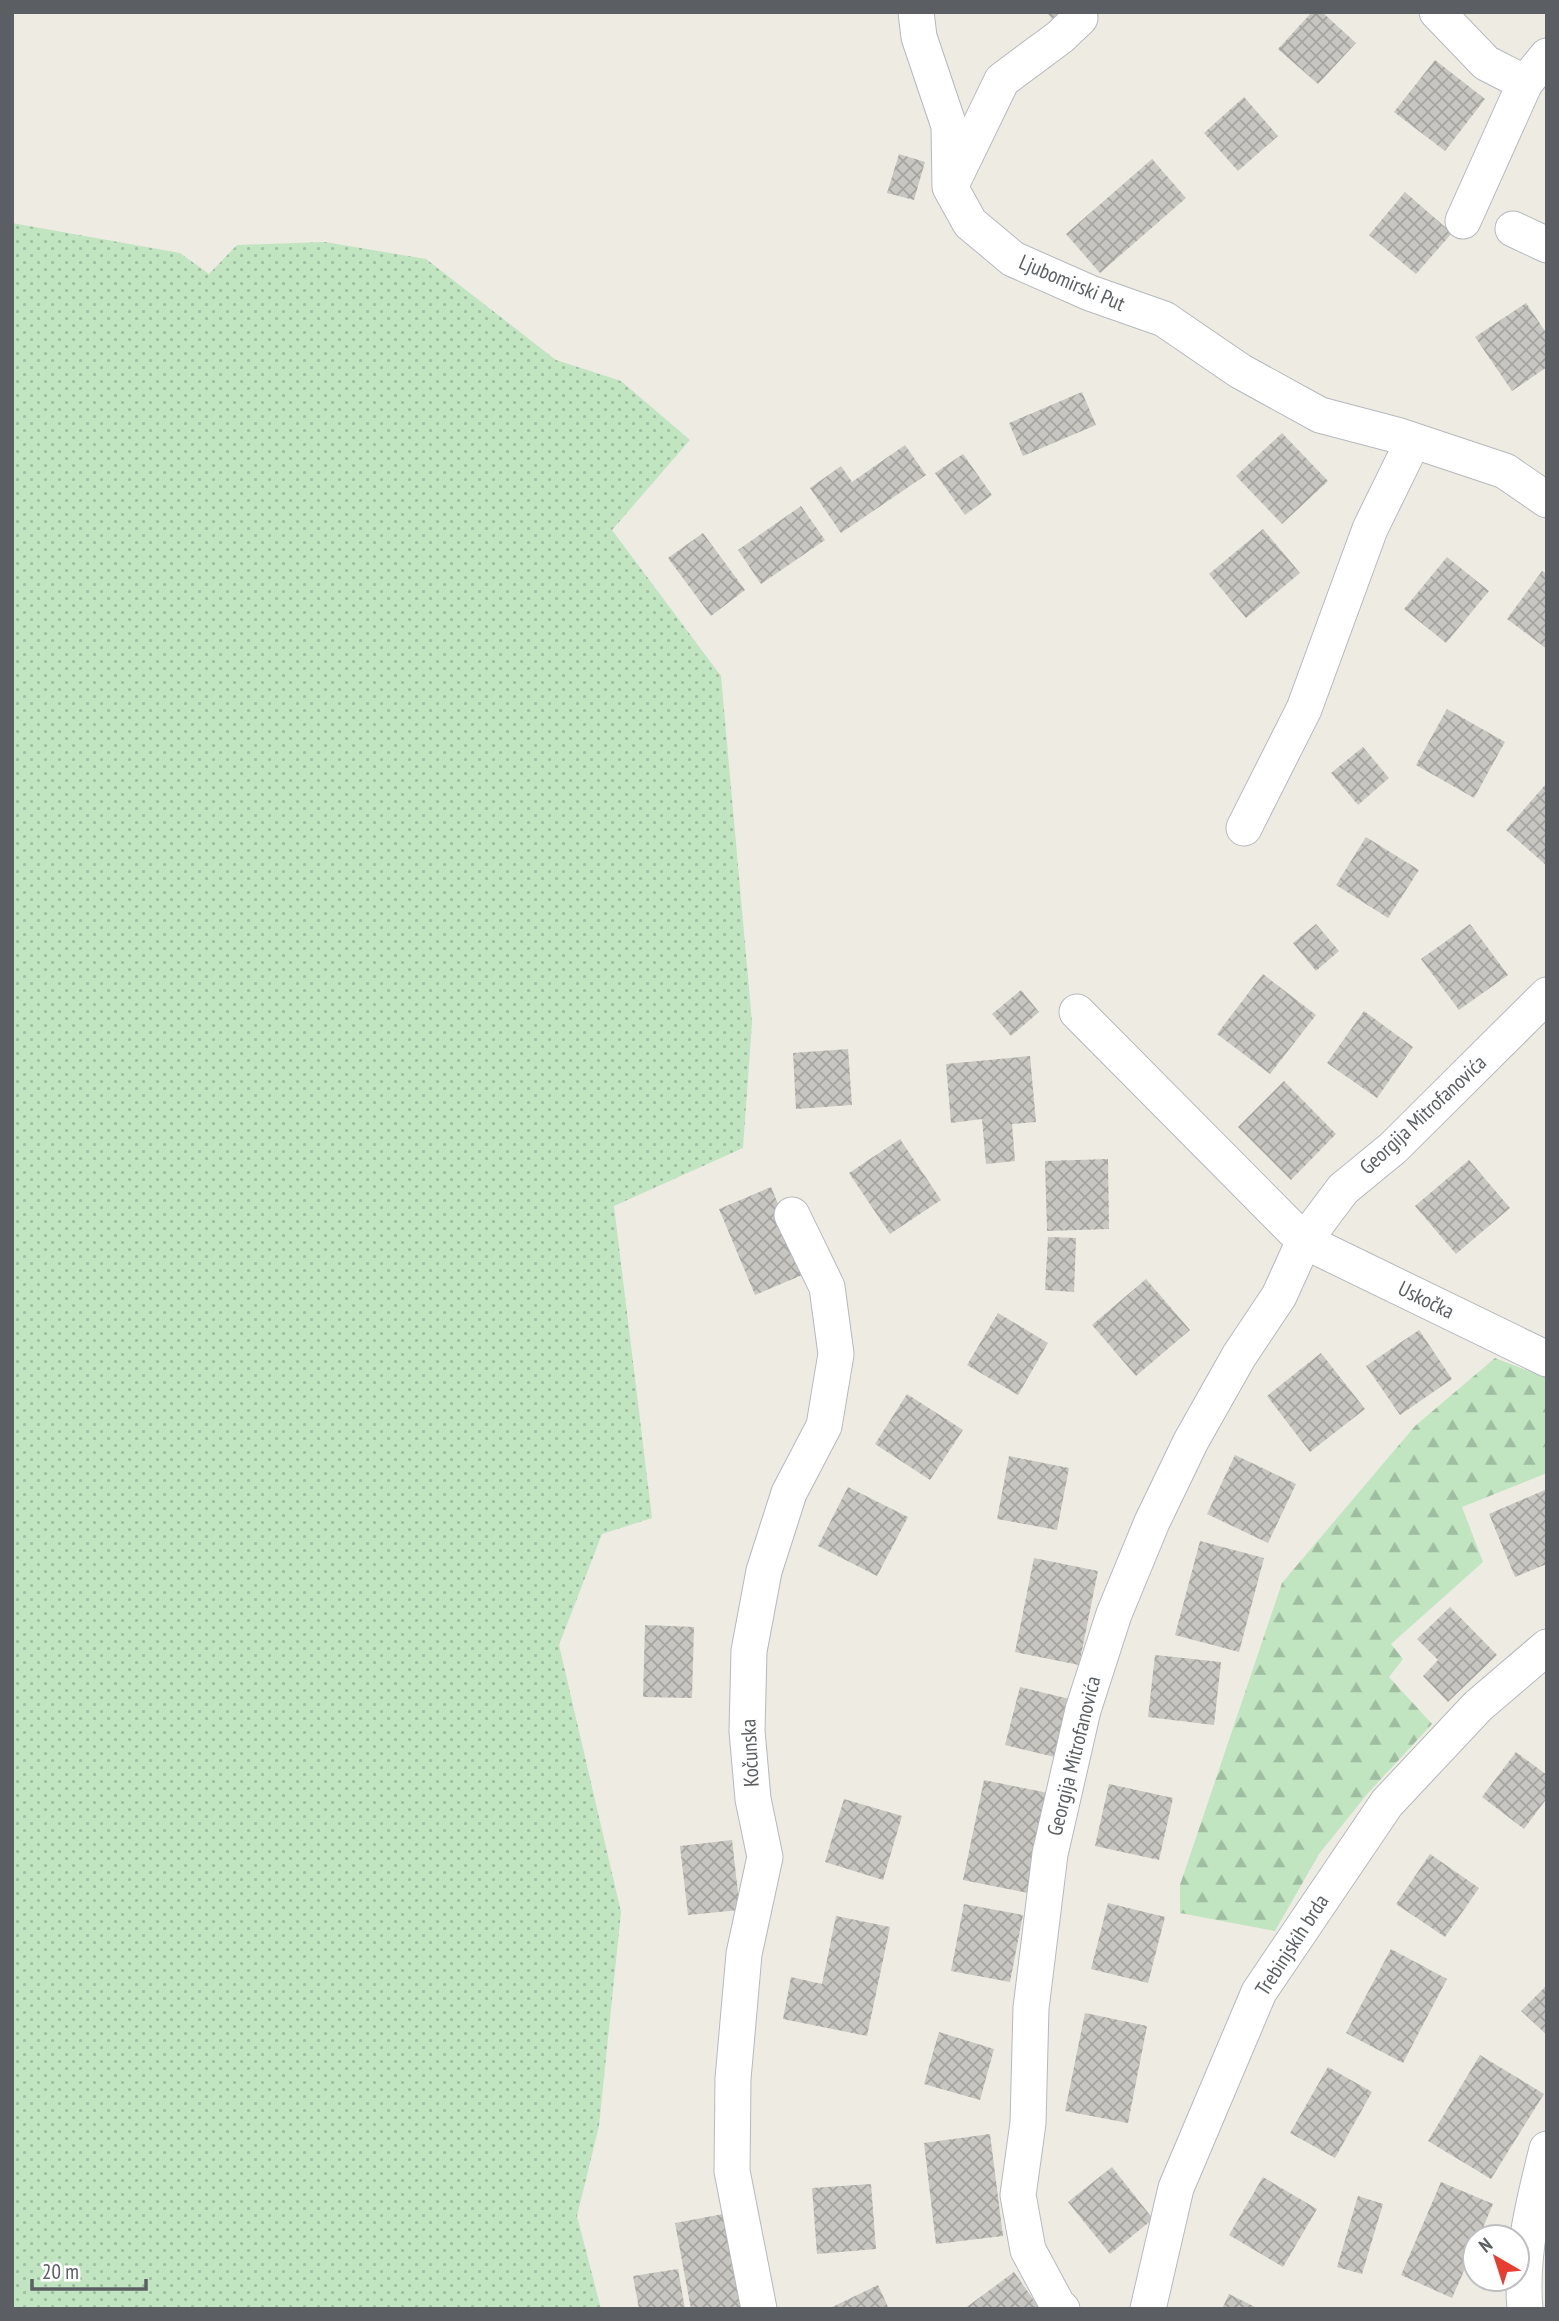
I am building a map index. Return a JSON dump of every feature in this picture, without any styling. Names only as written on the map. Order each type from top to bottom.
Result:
[{"type":"street","points":[[916,12],[919,37],[950,126],[950,187]]},
{"type":"street","points":[[1437,12],[1486,63],[1525,83]]},
{"type":"street","points":[[950,187],[1002,80],[1060,37],[1080,18]]},
{"type":"street","points":[[1463,221],[1525,83],[1547,56]]},
{"type":"street","name":"Ljubomirski Put","points":[[950,187],[970,223],[1013,259],[1090,293],[1164,319],[1240,371],[1320,415],[1505,471],[1547,500]]},
{"type":"street","points":[[1513,229],[1547,245]]},
{"type":"street","points":[[1244,828],[1304,709],[1370,529],[1413,441]]},
{"type":"street","name":"Georgija Mitrofanovića","points":[[1062,2309],[1028,2250],[1018,2196],[1028,2123],[1031,2007],[1050,1854],[1083,1710],[1115,1614],[1152,1522],[1191,1441],[1240,1356],[1279,1296],[1304,1241],[1343,1189],[1393,1148],[1547,995]]},
{"type":"street","points":[[1077,1012],[1304,1241]]},
{"type":"street","name":"Kočunska","points":[[759,2309],[732,2171],[733,2079],[744,1954],[765,1857],[753,1800],[747,1731],[749,1651],[764,1571],[789,1493],[824,1426],[836,1354],[827,1287],[792,1215]]},
{"type":"street","name":"Uskočka","points":[[1304,1241],[1547,1359]]},
{"type":"street","name":"Trebinjskih brda","points":[[1148,2309],[1176,2188],[1259,1992],[1387,1803],[1478,1706],[1547,1647]]},
{"type":"street","points":[[1525,2309],[1529,2219],[1547,2149]]},
{"type":"green space","points":[[12,223],[180,253],[209,274],[237,245],[325,242],[426,259],[556,360],[621,381],[690,440],[612,530],[721,676],[752,1022],[743,1148],[614,1206],[652,1518],[602,1534],[559,1645],[621,1912],[599,2126],[577,2216],[601,2309],[12,2309]]},
{"type":"green space","points":[[1495,1358],[1547,1378],[1547,1473],[1462,1507],[1483,1562],[1391,1644],[1403,1659],[1389,1677],[1432,1724],[1368,1793],[1319,1854],[1275,1931],[1180,1913],[1180,1885],[1282,1583],[1415,1426]]},
{"type":"building","points":[[1047,12],[1061,12],[1052,19]]},
{"type":"building","points":[[1312,12],[1322,12],[1356,43],[1318,84],[1278,49]]},
{"type":"building","points":[[1435,60],[1485,99],[1445,151],[1394,112]]},
{"type":"building","points":[[1244,97],[1278,136],[1238,171],[1204,133]]},
{"type":"building","points":[[899,154],[925,162],[914,200],[887,193]]},
{"type":"building","points":[[1152,159],[1186,198],[1100,273],[1066,234]]},
{"type":"building","points":[[1405,192],[1452,233],[1416,274],[1369,235]]},
{"type":"building","points":[[1526,303],[1547,334],[1547,367],[1512,391],[1475,337]]},
{"type":"building","points":[[1082,392],[1096,425],[1023,456],[1009,423]]},
{"type":"building","points":[[1282,433],[1328,481],[1282,524],[1236,476]]},
{"type":"building","points":[[905,445],[926,475],[841,533],[810,488],[841,466],[852,482]]},
{"type":"building","points":[[963,454],[992,495],[965,515],[935,473]]},
{"type":"building","points":[[801,506],[825,540],[761,584],[738,550]]},
{"type":"building","points":[[1263,529],[1300,573],[1246,618],[1209,574]]},
{"type":"building","points":[[703,533],[745,590],[711,616],[668,558]]},
{"type":"building","points":[[1447,557],[1489,591],[1446,643],[1404,609]]},
{"type":"building","points":[[1542,571],[1547,574],[1547,649],[1507,619]]},
{"type":"building","points":[[1447,709],[1505,742],[1474,798],[1416,765]]},
{"type":"building","points":[[1363,747],[1389,778],[1358,805],[1331,773]]},
{"type":"building","points":[[1545,785],[1547,786],[1547,866],[1506,830]]},
{"type":"building","points":[[1366,837],[1419,870],[1388,918],[1336,885]]},
{"type":"building","points":[[1316,924],[1339,951],[1316,971],[1293,943]]},
{"type":"building","points":[[1470,924],[1508,975],[1459,1010],[1421,959]]},
{"type":"building","points":[[1263,974],[1316,1015],[1270,1074],[1217,1034]]},
{"type":"building","points":[[1021,990],[1039,1012],[1011,1036],[992,1014]]},
{"type":"building","points":[[1364,1011],[1413,1047],[1377,1098],[1327,1063]]},
{"type":"building","points":[[848,1049],[852,1105],[796,1109],[793,1053]]},
{"type":"building","points":[[1030,1056],[1036,1122],[1012,1124],[1015,1161],[986,1164],[982,1119],[951,1123],[946,1064]]},
{"type":"building","points":[[1284,1081],[1336,1134],[1291,1180],[1238,1127]]},
{"type":"building","points":[[900,1139],[941,1200],[890,1234],[849,1173]]},
{"type":"building","points":[[1108,1159],[1109,1229],[1047,1231],[1045,1161]]},
{"type":"building","points":[[1469,1160],[1510,1208],[1456,1254],[1415,1206]]},
{"type":"building","points":[[771,1187],[807,1273],[755,1295],[719,1209]]},
{"type":"building","points":[[1048,1237],[1076,1238],[1074,1292],[1045,1290]]},
{"type":"building","points":[[1146,1279],[1190,1330],[1136,1376],[1092,1325]]},
{"type":"building","points":[[998,1313],[1048,1343],[1018,1395],[967,1365]]},
{"type":"building","points":[[1419,1330],[1452,1379],[1400,1415],[1366,1366]]},
{"type":"building","points":[[1321,1353],[1365,1409],[1310,1452],[1267,1396]]},
{"type":"building","points":[[907,1394],[963,1430],[930,1480],[875,1444]]},
{"type":"building","points":[[1235,1455],[1296,1484],[1268,1543],[1207,1514]]},
{"type":"building","points":[[1009,1456],[1069,1468],[1057,1530],[997,1519]]},
{"type":"building","points":[[848,1487],[908,1517],[877,1576],[818,1546]]},
{"type":"building","points":[[1547,1489],[1547,1564],[1515,1577],[1489,1514]]},
{"type":"building","points":[[1200,1541],[1264,1558],[1239,1652],[1175,1635]]},
{"type":"building","points":[[1034,1558],[1098,1571],[1079,1665],[1015,1652]]},
{"type":"building","points":[[1450,1607],[1497,1655],[1448,1702],[1423,1676],[1438,1660],[1417,1639]]},
{"type":"building","points":[[645,1625],[694,1627],[692,1698],[643,1697]]},
{"type":"building","points":[[1155,1655],[1221,1662],[1214,1725],[1148,1717]]},
{"type":"building","points":[[1020,1687],[1078,1701],[1063,1759],[1005,1745]]},
{"type":"building","points":[[1516,1752],[1547,1775],[1547,1798],[1524,1829],[1482,1797]]},
{"type":"building","points":[[984,1780],[1053,1794],[1033,1894],[963,1880]]},
{"type":"building","points":[[1109,1784],[1173,1798],[1159,1860],[1095,1846]]},
{"type":"building","points":[[844,1799],[902,1816],[883,1880],[825,1862]]},
{"type":"building","points":[[732,1840],[740,1910],[688,1915],[680,1846]]},
{"type":"building","points":[[1430,1854],[1479,1888],[1445,1937],[1396,1904]]},
{"type":"building","points":[[1108,1903],[1165,1917],[1148,1983],[1091,1969]]},
{"type":"building","points":[[964,1904],[1023,1915],[1010,1982],[951,1971]]},
{"type":"building","points":[[836,1916],[890,1927],[867,2036],[783,2019],[791,1977],[822,1984]]},
{"type":"building","points":[[1391,1949],[1447,1979],[1403,2063],[1346,2033]]},
{"type":"building","points":[[1547,1985],[1547,2035],[1521,2011]]},
{"type":"building","points":[[1085,2013],[1147,2026],[1128,2123],[1065,2111]]},
{"type":"building","points":[[939,2032],[994,2049],[980,2100],[924,2084]]},
{"type":"building","points":[[1480,2055],[1544,2094],[1491,2179],[1428,2141]]},
{"type":"building","points":[[1328,2067],[1372,2092],[1335,2158],[1290,2133]]},
{"type":"building","points":[[990,2134],[1003,2236],[936,2244],[924,2143]]},
{"type":"building","points":[[1112,2167],[1153,2219],[1110,2254],[1068,2202]]},
{"type":"building","points":[[1263,2177],[1317,2209],[1283,2267],[1229,2235]]},
{"type":"building","points":[[1441,2182],[1493,2204],[1485,2223],[1461,2223],[1461,2278],[1452,2298],[1401,2275]]},
{"type":"building","points":[[871,2184],[876,2249],[817,2254],[812,2188]]},
{"type":"building","points":[[1358,2196],[1383,2204],[1362,2274],[1337,2267]]},
{"type":"building","points":[[734,2212],[752,2309],[691,2309],[675,2223]]},
{"type":"building","points":[[678,2269],[685,2309],[639,2309],[633,2276]]},
{"type":"building","points":[[1014,2272],[1040,2309],[964,2309]]},
{"type":"building","points":[[878,2285],[889,2309],[828,2309]]},
{"type":"building","points":[[1229,2294],[1259,2309],[1222,2309]]}]
